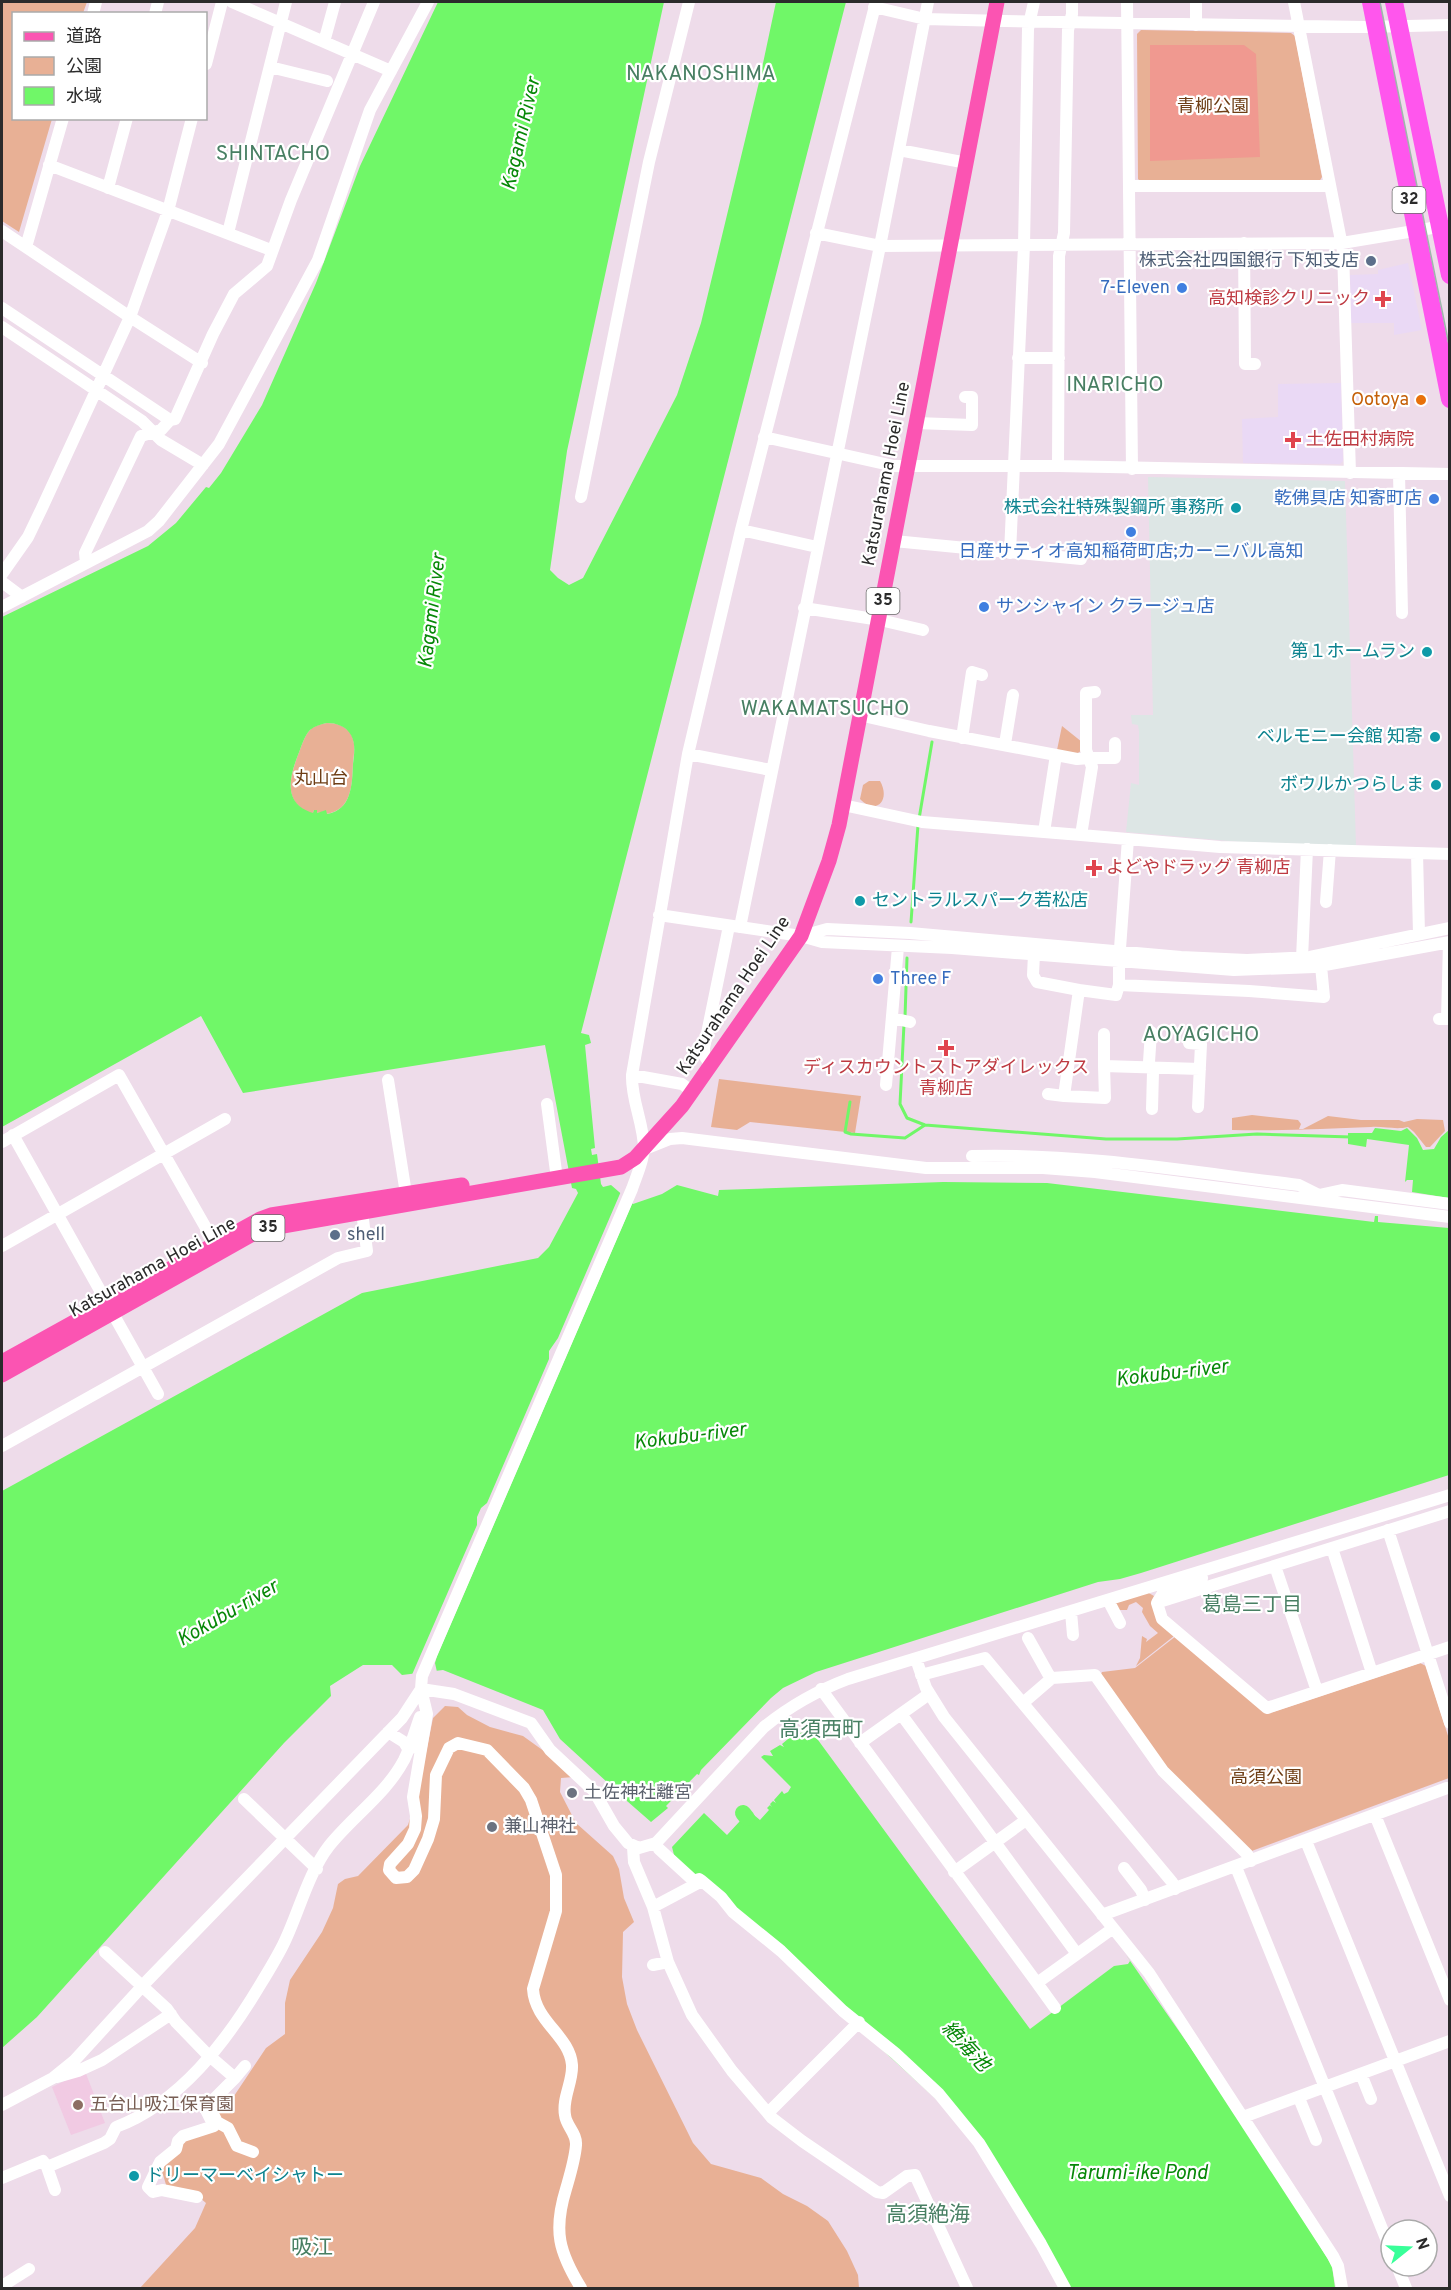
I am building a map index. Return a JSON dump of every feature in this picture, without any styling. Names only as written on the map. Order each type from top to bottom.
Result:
[{"type":"highway","name":"32","points":[[1371,2],[1449,399]]},
{"type":"highway","name":"32","points":[[1394,2],[1445,226],[1449,275]]},
{"type":"main road","name":"Katsurahama Hoei Line","points":[[2,1369],[217,1247],[260,1230],[362,1207],[601,1167],[644,1149],[693,1092],[801,936],[829,861],[843,805],[880,620],[997,2]]},
{"type":"street","points":[[207,60],[222,2]]},
{"type":"street","points":[[232,2],[391,71]]},
{"type":"street","points":[[228,233],[286,2]]},
{"type":"street","points":[[324,42],[335,2]]},
{"type":"street","points":[[86,563],[85,553],[141,436],[161,430],[170,420],[175,419],[213,334],[234,294],[267,266],[271,250],[374,2]]},
{"type":"street","points":[[2,607],[148,531],[159,521],[219,444],[318,260],[370,110],[428,2]]},
{"type":"street","points":[[580,497],[649,162],[689,2]]},
{"type":"street","points":[[711,1066],[704,1055],[704,1048],[771,770],[880,246],[928,2]]},
{"type":"street","points":[[1010,553],[1024,245],[1030,21],[1034,2]]},
{"type":"street","points":[[1058,466],[1059,256],[1065,233],[1068,30],[1072,2]]},
{"type":"street","points":[[1127,2],[1132,469]]},
{"type":"street","points":[[1196,2],[1196,25]]},
{"type":"street","points":[[1294,2],[1342,243],[1350,473]]},
{"type":"street","points":[[2,2105],[53,2078],[74,2061],[142,1986],[402,1718],[421,1683],[632,1189],[644,1149],[633,1097],[632,1075],[688,754],[764,437],[875,4],[925,19],[1196,25],[1376,27],[1449,25]]},
{"type":"street","points":[[270,67],[327,81]]},
{"type":"street","points":[[26,247],[62,120]]},
{"type":"street","points":[[108,188],[126,120]]},
{"type":"street","points":[[2,574],[28,537],[130,317],[168,211],[191,120]]},
{"type":"street","points":[[899,150],[967,163]]},
{"type":"street","points":[[49,165],[271,250]]},
{"type":"street","points":[[1130,186],[1330,186]]},
{"type":"street","points":[[816,233],[880,246],[1342,243],[1445,226]]},
{"type":"street","points":[[2,231],[202,363]]},
{"type":"street","points":[[1244,243],[1250,315],[1245,364],[1255,364]]},
{"type":"street","points":[[2,308],[170,420]]},
{"type":"street","points":[[2,327],[142,421],[150,432],[202,465]]},
{"type":"street","points":[[1018,358],[1059,358]]},
{"type":"street","points":[[916,423],[972,425],[972,397],[965,397]]},
{"type":"street","points":[[764,437],[894,466],[1058,466],[1449,474]]},
{"type":"street","points":[[1400,473],[1402,614]]},
{"type":"street","points":[[741,530],[817,547]]},
{"type":"street","points":[[894,541],[1081,559]]},
{"type":"street","points":[[2,582],[22,597]]},
{"type":"street","points":[[804,608],[880,620],[923,630]]},
{"type":"street","points":[[962,738],[972,672],[982,675]]},
{"type":"street","points":[[1081,835],[1092,767],[1086,750],[1086,693],[1095,692]]},
{"type":"street","points":[[1005,744],[1013,695]]},
{"type":"street","points":[[860,715],[962,738],[1005,744],[1077,759],[1115,758],[1115,743]]},
{"type":"street","points":[[688,754],[771,770]]},
{"type":"street","points":[[1044,832],[1056,755]]},
{"type":"street","points":[[843,805],[919,822],[1034,833],[1220,847],[1449,854]]},
{"type":"street","points":[[1034,954],[1033,975],[1037,982],[1116,995],[1119,985],[1128,839]]},
{"type":"street","points":[[1302,958],[1307,849]]},
{"type":"street","points":[[1326,902],[1330,850]]},
{"type":"street","points":[[1417,853],[1419,934]]},
{"type":"street","points":[[659,915],[801,936],[822,942],[1034,954],[1236,960],[1302,958],[1449,928]]},
{"type":"street","points":[[801,936],[827,929],[922,934],[1234,970],[1321,966],[1449,942],[1447,1019],[1439,1019]]},
{"type":"street","points":[[886,1084],[898,947]]},
{"type":"street","points":[[1119,985],[1324,997],[1321,966]]},
{"type":"street","points":[[1064,1096],[1079,990]]},
{"type":"street","points":[[892,1018],[910,1022]]},
{"type":"street","points":[[1151,1032],[1149,1062],[1153,1072],[1152,1108]]},
{"type":"street","points":[[1048,1094],[1105,1098],[1104,1034]]},
{"type":"street","points":[[1189,1043],[1201,1044],[1198,1107]]},
{"type":"street","points":[[1104,1066],[1200,1069]]},
{"type":"street","points":[[2,1142],[119,1075],[217,1247]]},
{"type":"street","points":[[632,1075],[682,1084],[693,1092]]},
{"type":"street","points":[[388,1080],[407,1199]]},
{"type":"street","points":[[547,1104],[561,1174]]},
{"type":"street","points":[[2,1246],[225,1119]]},
{"type":"street","points":[[13,1136],[158,1394]]},
{"type":"street","points":[[644,1149],[670,1139],[682,1138],[926,1168],[1043,1168],[1095,1172],[1319,1198],[1449,1217]]},
{"type":"street","points":[[972,1156],[1046,1156],[1103,1161],[1299,1185],[1319,1198]]},
{"type":"street","points":[[1319,1198],[1342,1190],[1449,1203]]},
{"type":"street","points":[[2,1446],[338,1258],[368,1251],[362,1207]]},
{"type":"street","points":[[421,1683],[531,1723],[550,1750],[594,1791],[614,1826],[633,1847],[639,1848],[656,1843],[764,1727],[784,1711],[821,1689],[1367,1520],[1447,1505]]},
{"type":"street","points":[[1447,1505],[1449,1526]]},
{"type":"street","points":[[1158,1603],[1388,1530],[1447,1505]]},
{"type":"street","points":[[1388,1530],[1449,1723]]},
{"type":"street","points":[[1332,1548],[1371,1673]]},
{"type":"street","points":[[1215,1566],[1213,1574],[1163,1593],[1158,1603],[1162,1619],[1267,1708],[1449,1647]]},
{"type":"street","points":[[1275,1566],[1317,1691]]},
{"type":"street","points":[[1108,1600],[1120,1623]]},
{"type":"street","points":[[1071,1612],[1073,1635]]},
{"type":"street","points":[[1028,1638],[1050,1680]]},
{"type":"street","points":[[921,1675],[985,1658],[1172,1882],[1175,1889]]},
{"type":"street","points":[[916,1659],[929,1694],[944,1717],[1149,1973],[1333,2256],[1338,2266],[1342,2289]]},
{"type":"street","points":[[1023,1703],[1050,1680],[1095,1675],[1164,1772],[1247,1854],[1251,1861]]},
{"type":"street","points":[[421,1683],[428,1714],[413,1797],[416,1816],[415,1829],[408,1844],[390,1864],[389,1870],[392,1875],[401,1879],[414,1870],[434,1819],[436,1776],[449,1748],[459,1743],[487,1750],[524,1788],[531,1800],[556,1875],[556,1911],[533,1989],[540,2014],[565,2047],[572,2063],[564,2114],[573,2131],[576,2145],[560,2208],[558,2237],[566,2263],[581,2289]]},
{"type":"street","points":[[821,1689],[1055,2008]]},
{"type":"street","points":[[860,1743],[929,1694]]},
{"type":"street","points":[[47,2167],[110,2139],[116,2127],[134,2120],[150,2109],[211,2057],[243,2011],[282,1947],[316,1869],[329,1846],[385,1788],[398,1770],[409,1750],[424,1703]]},
{"type":"street","points":[[901,1714],[1077,1954]]},
{"type":"street","points":[[388,1732],[404,1742],[409,1750]]},
{"type":"street","points":[[1102,1915],[1449,1790]]},
{"type":"street","points":[[244,1799],[316,1869]]},
{"type":"street","points":[[1375,1815],[1449,2000]]},
{"type":"street","points":[[954,1872],[1026,1820]]},
{"type":"street","points":[[1306,1841],[1449,2196]]},
{"type":"street","points":[[633,1847],[634,1863],[653,1907],[668,1962],[692,2015],[732,2071],[768,2113],[802,2141],[877,2192],[882,2193],[907,2176],[915,2175],[968,2289]]},
{"type":"street","points":[[658,1849],[694,1881],[699,1879],[721,1897],[733,1912],[782,1951],[843,2011],[895,2053],[939,2094],[979,2143],[1041,2244],[1065,2289]]},
{"type":"street","points":[[1236,1867],[1379,2221]]},
{"type":"street","points":[[1124,1868],[1145,1900]]},
{"type":"street","points":[[653,1907],[702,1881]]},
{"type":"street","points":[[1037,1983],[1112,1929]]},
{"type":"street","points":[[105,1953],[142,1986],[211,2057],[235,2078]]},
{"type":"street","points":[[653,1965],[668,1962]]},
{"type":"street","points":[[53,2078],[78,2071],[102,2060],[171,2014]]},
{"type":"street","points":[[768,2113],[859,2022]]},
{"type":"street","points":[[1243,2117],[1449,2042]]},
{"type":"street","points":[[198,2197],[162,2190],[153,2192],[148,2187],[160,2162],[176,2149],[179,2139],[214,2127],[205,2108],[245,2066]]},
{"type":"street","points":[[1361,2074],[1371,2099]]},
{"type":"street","points":[[1299,2098],[1316,2140]]},
{"type":"street","points":[[208,2105],[217,2122],[228,2128],[237,2146],[253,2152]]},
{"type":"street","points":[[2,2178],[43,2161],[55,2190]]},
{"type":"street","points":[[2,2286],[29,2269]]},
{"type":"shaded area","name":"高知検診クリニック","points":[[1408,263],[1422,330],[1394,335],[1394,323],[1351,323],[1350,275],[1378,274],[1378,270]]},
{"type":"shaded area","name":"土佐田村病院","points":[[1341,383],[1343,461],[1340,464],[1243,463],[1242,419],[1278,417],[1278,384]]},
{"type":"shaded area","points":[[1148,477],[1345,481],[1356,846],[1240,842],[1126,832],[1131,783],[1139,785],[1139,731],[1138,725],[1132,724],[1131,715],[1153,715]]},
{"type":"shaded area","name":"五台山吸江保育園","points":[[85,2071],[105,2123],[71,2135],[52,2087]]},
{"type":"green space","points":[[2,2],[87,2],[83,12],[12,12],[12,120],[52,120],[19,232],[2,221]]},
{"type":"green space","name":"青柳公園","points":[[1141,30],[1291,33],[1295,36],[1322,177],[1319,182],[1141,182],[1138,179],[1137,34]]},
{"type":"green space","points":[[1150,45],[1244,45],[1256,54],[1260,157],[1150,161]]},
{"type":"green space","name":"丸山台","points":[[327,723],[344,727],[353,737],[351,787],[341,807],[326,814],[326,811],[317,813],[314,810],[313,814],[303,810],[293,797],[292,773],[306,735],[314,727]]},
{"type":"green space","points":[[1062,726],[1082,742],[1081,751],[1076,754],[1057,750]]},
{"type":"green space","points":[[869,781],[880,781],[883,788],[883,800],[876,806],[866,804],[860,799],[863,785]]},
{"type":"green space","points":[[719,1079],[861,1096],[855,1133],[750,1122],[737,1130],[711,1127]]},
{"type":"green space","points":[[1252,1115],[1298,1120],[1301,1124],[1299,1129],[1328,1116],[1404,1122],[1417,1119],[1443,1120],[1445,1131],[1430,1147],[1426,1147],[1408,1127],[1284,1130],[1232,1130],[1232,1118]]},
{"type":"green space","points":[[1147,1592],[1154,1596],[1152,1600],[1174,1636],[1136,1666],[1140,1658],[1142,1636],[1147,1639],[1146,1642],[1158,1633],[1150,1626],[1142,1612],[1143,1608],[1136,1602],[1129,1605],[1127,1610],[1118,1610],[1115,1602]]},
{"type":"green space","name":"高須公園","points":[[1176,1636],[1267,1714],[1420,1663],[1426,1666],[1449,1739],[1449,1778],[1249,1852],[1165,1768],[1100,1676],[1102,1672],[1135,1668]]},
{"type":"green space","points":[[445,1706],[458,1707],[467,1715],[490,1727],[523,1736],[574,1777],[561,1778],[560,1792],[576,1823],[613,1856],[619,1869],[624,1898],[634,1922],[623,1932],[622,1977],[627,2004],[637,2030],[693,2143],[711,2164],[761,2178],[828,2221],[847,2251],[858,2275],[859,2288],[140,2288],[195,2228],[206,2203],[193,2192],[167,2188],[161,2168],[163,2160],[215,2117],[234,2096],[266,2048],[285,2034],[285,2003],[290,1980],[322,1932],[333,1908],[338,1884],[345,1879],[358,1876],[408,1825],[418,1793],[433,1718]]},
{"type":"water","points":[[438,2],[664,2],[567,451],[550,570],[569,585],[583,578],[677,395],[701,323],[776,2],[846,2],[581,1033],[589,1035],[591,1043],[585,1045],[595,1148],[591,1149],[592,1155],[597,1154],[601,1184],[603,1187],[611,1185],[633,1204],[662,1194],[677,1185],[718,1196],[719,1190],[943,1182],[1047,1183],[1374,1222],[1375,1216],[1378,1216],[1378,1222],[1449,1228],[1449,1475],[1141,1573],[1098,1582],[816,1672],[783,1688],[771,1698],[701,1770],[699,1775],[697,1774],[666,1806],[668,1808],[651,1822],[619,1794],[615,1797],[608,1783],[560,1739],[543,1710],[443,1670],[402,1675],[392,1665],[363,1665],[330,1686],[331,1696],[284,1743],[37,2017],[2,2048],[2,1491],[362,1293],[538,1258],[549,1247],[578,1193],[572,1188],[545,1045],[243,1093],[201,1016],[2,1127],[2,617],[148,546],[176,523],[221,473],[262,405],[316,283],[360,166]],"holes":[[[327,723],[344,727],[353,738],[351,788],[346,802],[335,812],[327,814],[326,810],[317,813],[317,810],[314,810],[313,813],[303,809],[293,797],[292,772],[308,733],[318,725]]]},
{"type":"water","points":[[1375,1128],[1401,1131],[1407,1128],[1417,1138],[1423,1150],[1434,1149],[1441,1137],[1449,1130],[1449,1198],[1412,1192],[1413,1180],[1405,1182],[1409,1145],[1367,1139],[1366,1147],[1348,1144],[1348,1133],[1372,1133]]},
{"type":"water","name":"Tarumi-ike Pond","points":[[807,1725],[1030,2029],[1114,1966],[1128,1964],[1130,1961],[1126,1955],[1220,2090],[1318,2243],[1332,2266],[1335,2288],[1071,2288],[980,2139],[694,1878],[674,1855],[672,1847],[704,1813],[727,1835],[740,1821],[747,1823],[754,1815],[760,1820],[769,1810],[767,1808],[770,1805],[772,1807],[770,1804],[773,1801],[776,1803],[774,1800],[782,1791],[784,1794],[791,1787],[761,1757],[773,1756],[770,1751],[780,1745],[784,1747],[782,1744],[794,1734],[793,1732],[801,1733],[806,1730]]},
{"type":"pier","points":[[622,1189],[634,1199],[437,1656],[435,1663],[437,1672],[411,1677],[477,1525],[477,1517],[481,1508],[487,1503],[549,1359],[549,1351],[558,1338]]},
{"type":"waterway","points":[[919,819],[932,742]]},
{"type":"waterway","points":[[911,922],[918,825]]},
{"type":"waterway","points":[[905,1017],[907,958]]},
{"type":"waterway","points":[[904,1024],[900,1104],[907,1118],[925,1125],[1106,1139],[1177,1139],[1257,1134],[1351,1137]]},
{"type":"waterway","points":[[850,1102],[845,1132],[851,1134],[905,1138],[925,1125]]},
{"type":"waterway","name":"絶海池","points":[[743,1813],[747,1818]]},
{"type":"tram line","points":[[1380,2],[1450,350]]},
{"type":"place","name":"株式会社四国銀行 下知支店","points":[[1371,261]]},
{"type":"place","name":"7-Eleven","points":[[1182,288]]},
{"type":"place","name":"高知検診クリニック","points":[[1383,299]]},
{"type":"place","name":"Ootoya","points":[[1421,400]]},
{"type":"place","name":"土佐田村病院","points":[[1293,440]]},
{"type":"place","name":"乾佛具店 知寄町店","points":[[1434,499]]},
{"type":"place","name":"株式会社特殊製鋼所 事務所","points":[[1236,508]]},
{"type":"place","name":"日産サティオ高知稲荷町店;カーニバル高知","points":[[1131,532]]},
{"type":"place","name":"サンシャイン クラージュ店","points":[[984,607]]},
{"type":"place","name":"第１ホームラン","points":[[1427,652]]},
{"type":"place","name":"ベルモニー会館 知寄","points":[[1435,737]]},
{"type":"place","name":"ボウルかつらしま","points":[[1436,785]]},
{"type":"place","name":"よどやドラッグ 青柳店","points":[[1094,868]]},
{"type":"place","name":"セントラルスパーク若松店","points":[[860,901]]},
{"type":"place","name":"Three F","points":[[878,979]]},
{"type":"place","name":"ディスカウントストアダイレックス 青柳店","points":[[946,1048]]},
{"type":"place","name":"shell","points":[[335,1235]]},
{"type":"place","name":"土佐神社離宮","points":[[572,1793]]},
{"type":"place","name":"兼山神社","points":[[492,1827]]},
{"type":"place","name":"五台山吸江保育園","points":[[78,2105]]},
{"type":"place","name":"ドリーマーベイシャトー","points":[[134,2176]]},
{"type":"district","name":"NAKANOSHIMA","points":[[701,74]]},
{"type":"district","name":"SHINTACHO","points":[[273,154]]},
{"type":"district","name":"INARICHO","points":[[1115,385]]},
{"type":"district","name":"WAKAMATSUCHO","points":[[825,709]]},
{"type":"district","name":"AOYAGICHO","points":[[1201,1035]]},
{"type":"district","name":"葛島三丁目","points":[[1252,1606]]},
{"type":"district","name":"高須西町","points":[[821,1730]]},
{"type":"district","name":"高須絶海","points":[[928,2215]]},
{"type":"district","name":"吸江","points":[[312,2248]]},
{"type":"water label","name":"Kagami River","points":[[522,134]]},
{"type":"water label","name":"Kagami River","points":[[433,611]]},
{"type":"water label","name":"Kokubu-river","points":[[1172,1374]]},
{"type":"water label","name":"Kokubu-river","points":[[690,1437]]},
{"type":"water label","name":"Kokubu-river","points":[[228,1614]]}]
